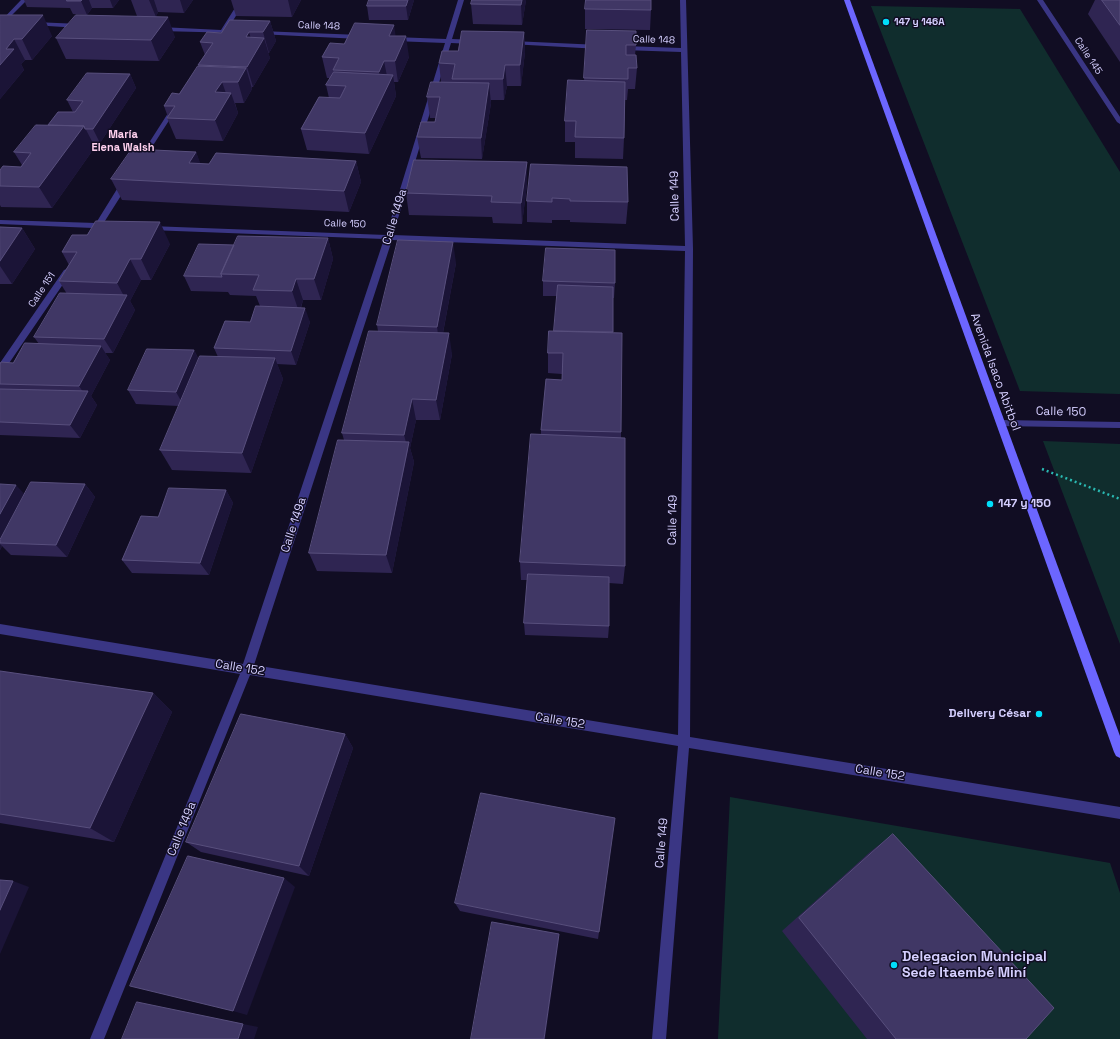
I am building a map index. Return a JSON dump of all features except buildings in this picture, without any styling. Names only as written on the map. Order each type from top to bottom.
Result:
[{"type":"main road","name":"Avenida Isaco Abitbol","points":[[847,0],[1120,752]]},
{"type":"street","points":[[1,23],[24,0]]},
{"type":"street","points":[[221,35],[243,0]]},
{"type":"street","name":"Calle 149a","points":[[97,1039],[247,669],[389,237],[461,0]]},
{"type":"street","name":"Calle 149","points":[[659,1039],[684,741],[689,249],[683,0]]},
{"type":"street","name":"Calle 145","points":[[1040,0],[1120,122]]},
{"type":"street","points":[[1,23],[10,23]]},
{"type":"street","points":[[26,24],[89,26]]},
{"type":"street","points":[[152,29],[221,35],[246,33]]},
{"type":"street","name":"Calle 148","points":[[254,33],[371,38]]},
{"type":"street","points":[[386,38],[480,42]]},
{"type":"street","points":[[504,43],[606,47]]},
{"type":"street","name":"Calle 148","points":[[614,48],[685,50]]},
{"type":"street","points":[[137,165],[180,98]]},
{"type":"street","points":[[89,239],[128,179]]},
{"type":"street","points":[[0,222],[114,226]]},
{"type":"street","name":"Calle 150","points":[[145,227],[689,249]]},
{"type":"street","name":"Calle 151","points":[[0,370],[72,265]]},
{"type":"street","name":"Calle 150","points":[[1001,423],[1120,425]]},
{"type":"street","name":"Calle 152","points":[[0,629],[1120,813]]},
{"type":"path","points":[[1013,458],[1120,499]]},
{"type":"green space","points":[[871,6],[1020,9],[1120,172],[1120,394],[1020,391]]},
{"type":"green space","points":[[1043,441],[1120,444],[1120,644]]},
{"type":"green space","points":[[730,797],[1110,863],[1120,893],[1120,1039],[718,1039]]},
{"type":"place","name":"147 y 146A","points":[[886,22]]},
{"type":"place","name":"147 y 150","points":[[990,504]]},
{"type":"place","name":"Delivery César","points":[[1039,714]]},
{"type":"place","name":"Delegacion Municipal Sede Itaembé Miní","points":[[894,965]]},
{"type":"district","name":"María Elena Walsh","points":[[123,141]]}]
